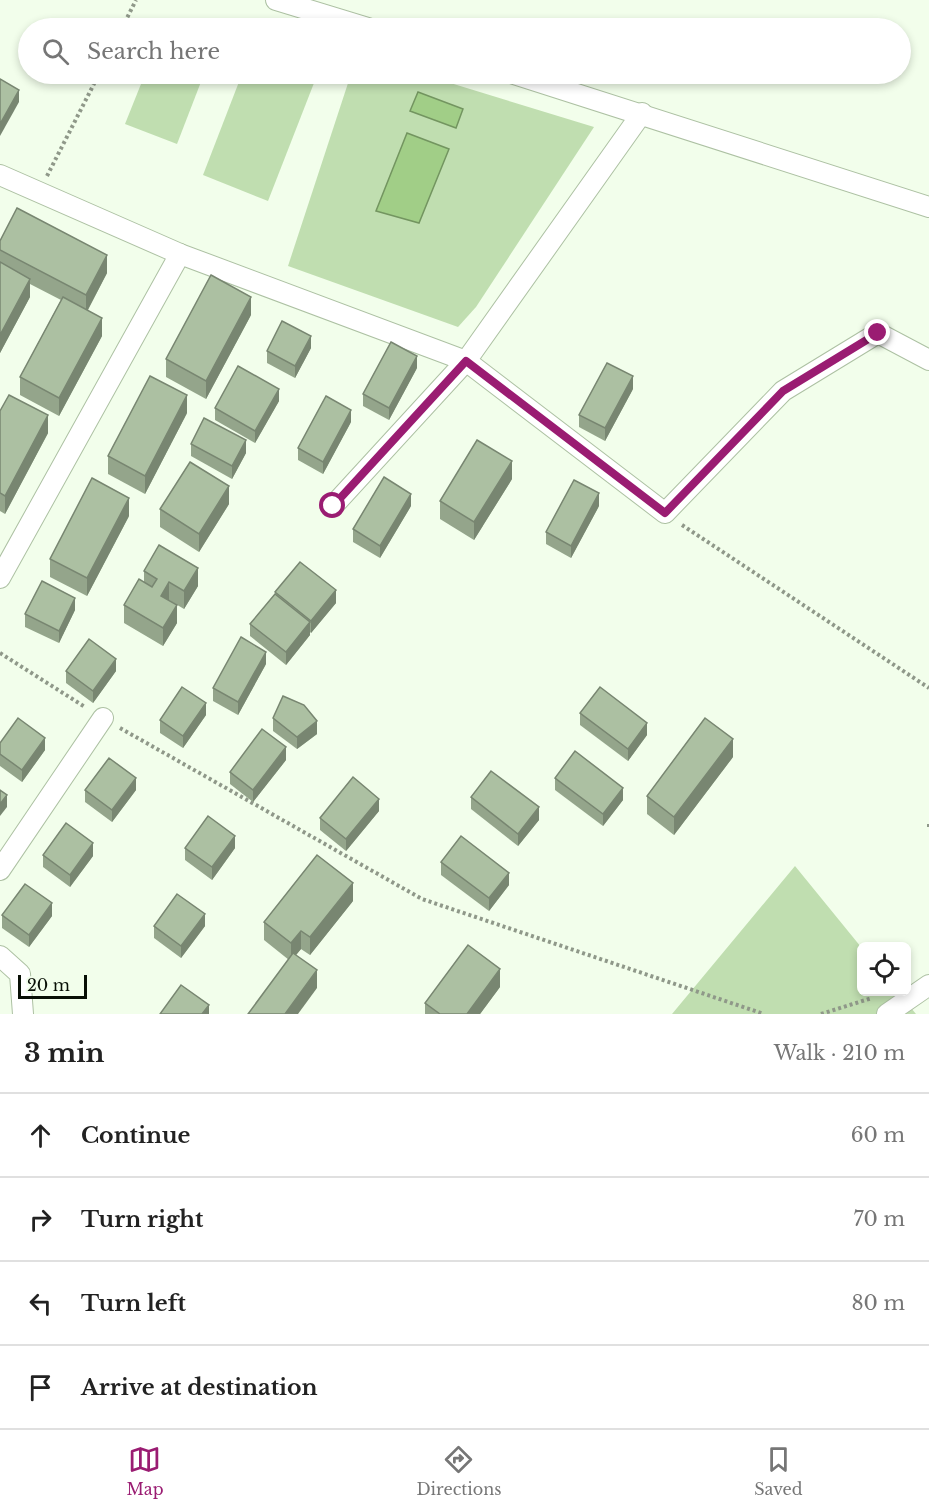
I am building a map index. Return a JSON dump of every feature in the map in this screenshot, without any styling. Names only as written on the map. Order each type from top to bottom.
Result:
[{"type":"street","points":[[276,0],[335,18]]},
{"type":"street","points":[[547,84],[929,207]]},
{"type":"street","points":[[333,506],[466,361],[642,113]]},
{"type":"street","points":[[0,176],[180,254],[466,361],[665,513],[783,391],[878,333],[929,360]]},
{"type":"street","points":[[0,578],[180,254]]},
{"type":"street","points":[[0,870],[103,718]]},
{"type":"street","points":[[0,956],[20,974],[23,1014]]},
{"type":"street","points":[[891,1013],[929,985]]},
{"type":"path","points":[[127,18],[136,0]]},
{"type":"path","points":[[39,192],[94,84]]},
{"type":"path","points":[[665,513],[929,688]]},
{"type":"path","points":[[0,653],[103,718],[422,899],[764,1014]]},
{"type":"path","points":[[929,824],[929,829]]},
{"type":"path","points":[[821,1014],[879,996]]},
{"type":"shaded area","points":[[141,84],[200,84],[177,144],[125,124]]},
{"type":"shaded area","points":[[238,84],[314,84],[268,201],[203,175]]},
{"type":"shaded area","points":[[348,84],[454,84],[594,127],[476,307],[458,327],[288,266]]},
{"type":"shaded area","points":[[418,92],[463,109],[456,128],[410,111]]},
{"type":"shaded area","points":[[407,133],[449,149],[419,223],[376,211]]},
{"type":"shaded area","points":[[795,866],[857,942],[857,996],[901,996],[916,1014],[672,1014]]},
{"type":"building","points":[[0,79],[19,90],[0,124]]},
{"type":"building","points":[[17,208],[107,255],[86,295],[0,250],[0,241]]},
{"type":"building","points":[[0,262],[30,279],[0,335]]},
{"type":"building","points":[[211,275],[251,297],[206,381],[166,359]]},
{"type":"building","points":[[63,297],[102,318],[59,398],[20,377]]},
{"type":"building","points":[[282,321],[311,336],[295,366],[267,351]]},
{"type":"building","points":[[391,342],[417,356],[389,408],[363,394]]},
{"type":"building","points":[[607,363],[633,376],[605,428],[579,415]]},
{"type":"building","points":[[238,366],[279,389],[255,431],[215,408]]},
{"type":"building","points":[[150,376],[187,395],[145,476],[108,456]]},
{"type":"building","points":[[9,395],[48,415],[5,496],[0,493],[0,411]]},
{"type":"building","points":[[326,396],[351,410],[323,462],[298,448]]},
{"type":"building","points":[[204,418],[246,440],[232,466],[191,444]]},
{"type":"building","points":[[477,440],[512,461],[474,522],[440,501]]},
{"type":"building","points":[[190,462],[229,486],[199,534],[160,509]]},
{"type":"building","points":[[384,477],[411,494],[380,546],[353,529]]},
{"type":"building","points":[[92,478],[129,498],[87,578],[50,559]]},
{"type":"building","points":[[574,480],[599,493],[571,546],[546,532]]},
{"type":"building","points":[[159,545],[198,568],[184,591],[169,582],[161,596],[177,605],[163,628],[124,605],[139,579],[152,587],[157,579],[144,571]]},
{"type":"building","points":[[300,562],[336,590],[311,621],[275,592]]},
{"type":"building","points":[[42,581],[75,598],[59,631],[25,614]]},
{"type":"building","points":[[275,594],[310,622],[286,652],[250,624]]},
{"type":"building","points":[[241,637],[266,652],[238,702],[213,688]]},
{"type":"building","points":[[89,639],[116,659],[93,691],[66,671]]},
{"type":"building","points":[[182,687],[206,703],[183,736],[160,720]]},
{"type":"building","points":[[600,687],[647,723],[628,749],[580,713]]},
{"type":"building","points":[[283,696],[304,705],[317,721],[297,737],[273,718]]},
{"type":"building","points":[[18,718],[45,738],[22,770],[0,754],[0,743]]},
{"type":"building","points":[[705,718],[733,739],[674,817],[647,796]]},
{"type":"building","points":[[262,729],[286,747],[253,790],[230,772]]},
{"type":"building","points":[[575,751],[623,788],[603,814],[555,778]]},
{"type":"building","points":[[109,758],[136,778],[112,810],[85,790]]},
{"type":"building","points":[[491,771],[539,807],[518,834],[471,797]]},
{"type":"building","points":[[353,777],[379,799],[346,839],[320,818]]},
{"type":"building","points":[[0,790],[7,795],[0,804]]},
{"type":"building","points":[[208,816],[235,836],[212,867],[185,848]]},
{"type":"building","points":[[66,823],[93,843],[70,875],[43,855]]},
{"type":"building","points":[[461,836],[509,873],[489,898],[441,862]]},
{"type":"building","points":[[317,855],[353,883],[310,937],[301,931],[291,943],[264,922]]},
{"type":"building","points":[[25,884],[52,903],[29,935],[2,915]]},
{"type":"building","points":[[177,894],[205,914],[181,946],[154,926]]},
{"type":"building","points":[[468,945],[500,969],[467,1014],[440,1014],[425,1003]]},
{"type":"building","points":[[293,953],[317,970],[285,1014],[248,1014]]},
{"type":"building","points":[[181,985],[209,1005],[202,1014],[160,1014]]},
{"type":"route","points":[[333,506],[466,361],[665,513],[783,391],[878,333]]}]
